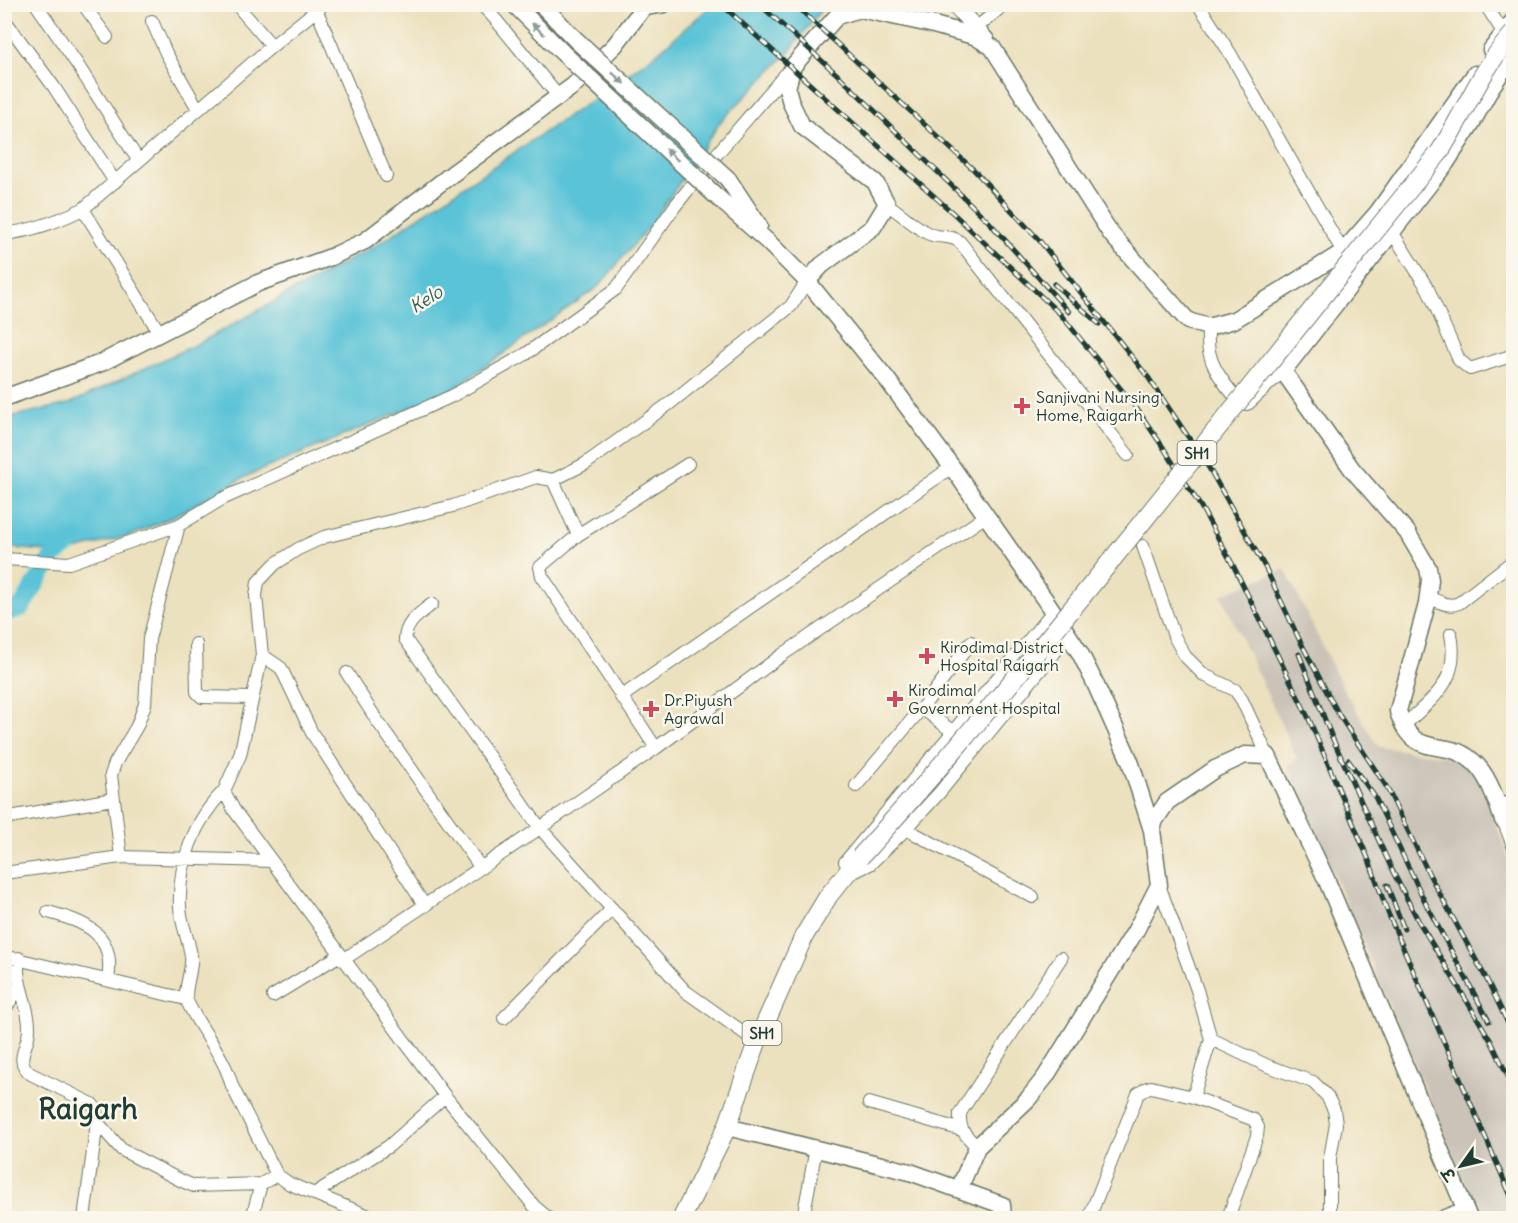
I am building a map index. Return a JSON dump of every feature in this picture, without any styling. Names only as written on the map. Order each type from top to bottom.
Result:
[{"type":"main road","name":"SH1","points":[[682,1218],[727,1127],[758,1042],[804,936],[825,900],[1045,643],[1388,218],[1456,128],[1483,73],[1510,28]]},
{"type":"street","points":[[36,4],[138,160]]},
{"type":"street","points":[[83,4],[106,37]]},
{"type":"street","points":[[236,4],[272,46]]},
{"type":"street","points":[[481,4],[558,96]]},
{"type":"street","points":[[514,4],[563,53],[768,242],[807,282],[886,378],[952,467],[1069,635],[1080,653],[1130,761],[1152,830],[1159,885],[1197,990],[1211,1039],[1193,1097]]},
{"type":"street","points":[[541,4],[574,39],[728,179],[768,242]]},
{"type":"street","points":[[4,398],[101,363],[258,283],[365,241],[573,86],[615,45],[640,5],[664,4]]},
{"type":"street","points":[[954,4],[992,47],[1111,234],[1188,321],[1208,327],[1234,320],[1343,252],[1378,212],[1510,28],[1485,4]]},
{"type":"street","points":[[976,28],[1005,4]]},
{"type":"street","points":[[1198,4],[1230,53],[1343,252]]},
{"type":"street","points":[[4,234],[28,231],[83,209],[272,46],[321,8],[386,176]]},
{"type":"street","points":[[6,559],[69,563],[179,525],[222,499],[452,396],[526,354],[616,289],[709,164],[837,16],[860,9],[974,36],[992,47]]},
{"type":"street","points":[[4,19],[54,87],[115,182]]},
{"type":"street","points":[[152,21],[166,53],[198,109]]},
{"type":"street","points":[[1208,327],[1209,355],[1229,389],[1241,402],[1249,403],[1283,371],[1446,163],[1514,54]]},
{"type":"street","points":[[793,66],[787,87],[791,103],[802,126],[875,183],[887,204],[928,233],[939,237],[950,236],[960,242],[1128,455]]},
{"type":"street","points":[[374,1218],[290,1184],[277,1175],[232,1086],[228,1070],[186,999],[191,972],[191,955],[180,909],[180,878],[195,833],[212,803],[224,791],[240,755],[262,655],[256,596],[258,582],[275,564],[298,549],[324,537],[453,506],[523,480],[536,477],[553,480],[585,464],[669,404],[790,306],[822,265],[873,228],[887,204]]},
{"type":"street","points":[[83,209],[159,332]]},
{"type":"street","points":[[1392,232],[1428,289],[1459,360],[1464,366],[1470,369],[1514,355]]},
{"type":"street","points":[[1283,371],[1352,469],[1407,532],[1422,554],[1429,574],[1428,597],[1398,711],[1402,727],[1418,742],[1457,752],[1469,758],[1486,778],[1507,812],[1514,848]]},
{"type":"street","points":[[656,748],[540,571],[540,567],[578,535],[688,464]]},
{"type":"street","points":[[621,697],[952,467]]},
{"type":"street","points":[[553,480],[578,535]]},
{"type":"street","points":[[273,996],[425,906],[656,748],[782,655],[986,516]]},
{"type":"street","points":[[121,857],[111,775],[115,763],[137,726],[145,704],[149,639],[179,525]]},
{"type":"street","points":[[1143,546],[1174,636],[1185,656],[1204,675],[1235,690],[1242,700],[1327,881],[1467,1214],[1445,1218]]},
{"type":"street","points":[[1428,597],[1453,606],[1470,596],[1513,561]]},
{"type":"street","points":[[432,604],[410,622],[405,639],[540,828],[685,991],[758,1042]]},
{"type":"street","points":[[842,878],[844,863],[855,849],[1053,611]]},
{"type":"street","points":[[1402,727],[1436,696],[1445,684],[1454,659],[1451,634]]},
{"type":"street","points":[[842,878],[870,864],[906,829],[940,792],[1069,635]]},
{"type":"street","points":[[856,786],[922,708],[971,642]]},
{"type":"street","points":[[196,644],[197,692],[202,696],[252,698]]},
{"type":"street","points":[[262,655],[281,669],[312,733],[425,906]]},
{"type":"street","points":[[347,673],[376,719],[481,868]]},
{"type":"street","points":[[922,708],[953,732]]},
{"type":"street","points":[[1152,830],[1155,820],[1167,802],[1215,770],[1245,755],[1268,756]]},
{"type":"street","points":[[224,791],[234,810],[445,1096],[534,1206],[548,1218]]},
{"type":"street","points":[[4,818],[113,799]]},
{"type":"street","points":[[906,829],[1033,897]]},
{"type":"street","points":[[4,873],[121,857],[271,861]]},
{"type":"street","points":[[959,1189],[976,1147],[1028,1099],[1046,1076],[1136,930],[1159,885]]},
{"type":"street","points":[[504,1018],[612,909]]},
{"type":"street","points":[[48,912],[79,921],[95,932],[110,957],[108,980]]},
{"type":"street","points":[[4,956],[186,999]]},
{"type":"street","points":[[19,958],[16,968],[30,1029],[21,1063],[23,1068],[92,1104],[96,1109],[84,1218]]},
{"type":"street","points":[[976,1147],[959,1124],[960,1113],[1061,958]]},
{"type":"street","points":[[4,1011],[20,985]]},
{"type":"street","points":[[1211,1039],[1268,1066],[1313,1082],[1327,1096],[1334,1110],[1336,1124],[1330,1158],[1330,1218]]},
{"type":"street","points":[[1089,1218],[1138,1094],[1151,1087],[1193,1097],[1254,1120],[1258,1127],[1257,1136],[1228,1218]]},
{"type":"street","points":[[314,1194],[389,1146],[445,1096]]},
{"type":"street","points":[[868,1103],[962,1130]]},
{"type":"street","points":[[96,1122],[122,1150],[194,1186],[261,1184],[277,1175]]},
{"type":"street","points":[[727,1127],[910,1172],[1002,1205],[1004,1218]]},
{"type":"street","points":[[803,1218],[816,1148]]},
{"type":"street","points":[[252,1218],[261,1184]]},
{"type":"shaded area","points":[[1285,569],[1345,692],[1379,747],[1460,758],[1476,772],[1513,869],[1513,1218],[1479,1218],[1288,766],[1297,758],[1221,595]]},
{"type":"water","name":"Kelo","points":[[712,5],[825,5],[788,53],[721,121],[655,219],[598,287],[450,391],[245,477],[172,517],[132,535],[64,553],[5,547],[4,418],[69,404],[203,341],[380,243],[586,104],[657,53]]},
{"type":"waterway","points":[[4,613],[21,608],[53,556],[78,538]]},
{"type":"railway","points":[[721,4],[954,214],[1061,315],[1134,405],[1163,447],[1201,507],[1234,567],[1309,719],[1370,863],[1388,913],[1514,1203]]},
{"type":"railway","points":[[759,4],[840,77],[989,222],[1069,312]]},
{"type":"railway","points":[[794,4],[974,170],[1039,240],[1148,377],[1209,468],[1266,569],[1339,715],[1386,786],[1430,876],[1487,980],[1514,1036]]},
{"type":"railway","points":[[1054,284],[1099,324]]},
{"type":"railway","points":[[1299,654],[1331,735],[1393,872],[1419,922],[1491,1041],[1514,1089]]},
{"type":"railway","points":[[1348,760],[1375,797],[1427,906],[1489,1021]]},
{"type":"railway","points":[[1387,885],[1404,929]]},
{"type":"place","name":"Sanjivani Nursing Home, Raigarh","points":[[1022,406]]},
{"type":"place","name":"Kirodimal District Hospital Raigarh","points":[[927,656]]},
{"type":"place","name":"Kirodimal Government Hospital","points":[[895,699]]},
{"type":"place","name":"Dr.Piyush Agrawal","points":[[651,709]]},
{"type":"district","name":"Raigarh","points":[[88,1109]]}]
